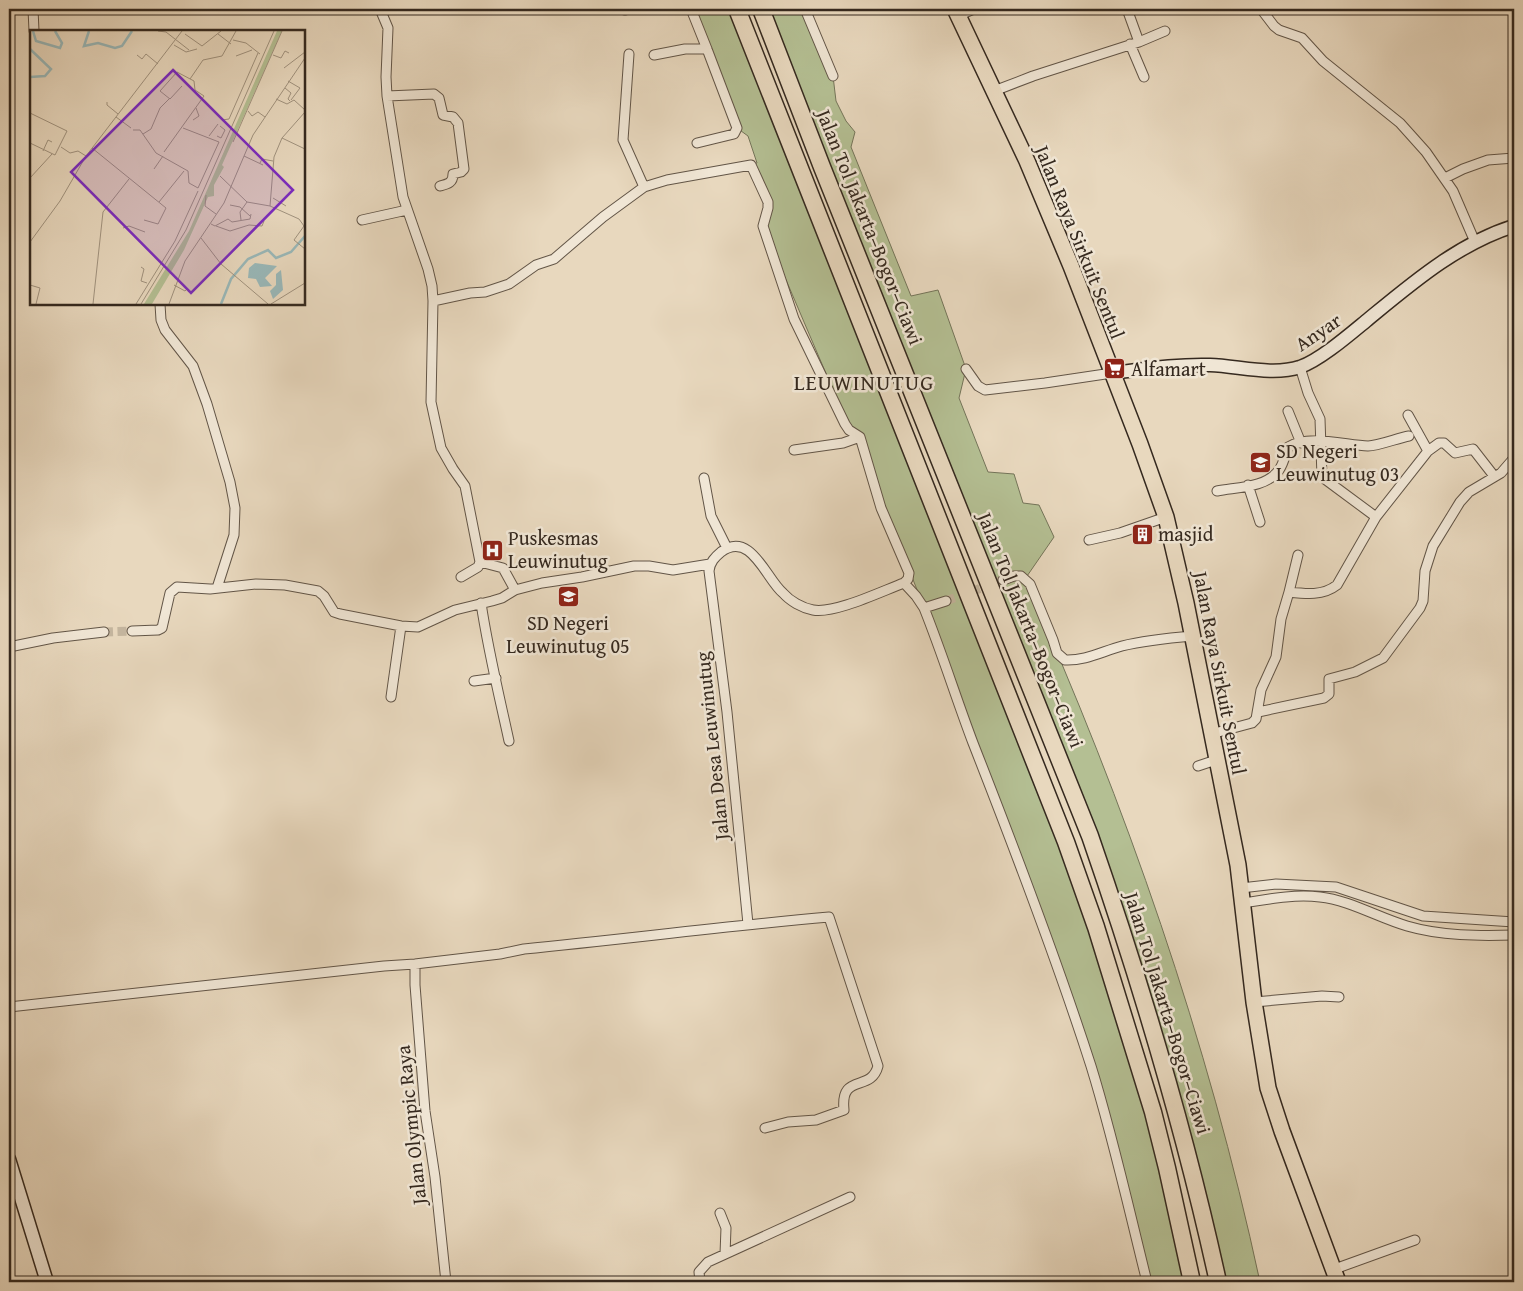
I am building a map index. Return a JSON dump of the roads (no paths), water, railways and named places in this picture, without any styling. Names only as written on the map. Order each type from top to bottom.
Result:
[{"type":"highway","points":[[738,9],[1066,842],[1094,919],[1168,1168],[1192,1282]]},
{"type":"highway","name":"Jalan Tol Jakarta–Bogor–Ciawi","points":[[761,9],[822,167],[1090,836],[1118,916],[1163,1063],[1200,1198],[1218,1282]]},
{"type":"main road","name":"Jalan Raya Sirkuit Sentul","points":[[956,12],[1027,161],[1071,266],[1166,517],[1193,636],[1238,864],[1254,1002],[1268,1088],[1335,1276]]},
{"type":"street","points":[[33,9],[34,30]]},
{"type":"street","points":[[380,9],[388,28],[386,96],[403,197],[432,286],[431,402],[442,448],[465,486],[479,564]]},
{"type":"street","points":[[691,9],[737,128],[734,134],[697,143]]},
{"type":"street","points":[[805,9],[833,76]]},
{"type":"street","points":[[956,12],[974,9]]},
{"type":"street","points":[[1127,9],[1144,77]]},
{"type":"street","points":[[1261,9],[1274,26],[1279,30],[1302,38],[1323,61],[1400,123],[1426,152],[1445,178],[1453,191],[1475,242]]},
{"type":"street","points":[[994,91],[1165,31]]},
{"type":"street","points":[[654,55],[685,49],[707,49]]},
{"type":"street","points":[[629,54],[623,140],[644,187]]},
{"type":"street","points":[[386,96],[434,94],[439,98],[443,115],[457,120],[464,168],[461,172],[453,174],[451,182],[440,186]]},
{"type":"street","points":[[1445,178],[1488,160],[1514,158]]},
{"type":"street","points":[[132,630],[158,630],[162,628],[170,593],[177,587],[210,589],[256,584],[285,585],[318,591],[324,596],[334,612],[402,626],[418,627],[455,610],[502,598],[515,590],[542,583],[634,566],[649,566],[673,570],[710,564],[727,548],[736,546],[748,551],[766,569],[782,593],[797,604],[815,610],[838,607],[904,583],[908,579],[909,573],[881,508],[860,437],[849,430],[845,424],[794,319],[763,226],[768,202],[751,165],[667,180],[644,187],[603,217],[560,255],[536,265],[509,284],[485,292],[470,293],[433,301]]},
{"type":"street","points":[[362,220],[407,210]]},
{"type":"street","name":"Anyar","points":[[1112,373],[1182,365],[1212,365],[1269,370],[1287,370],[1300,367],[1310,363],[1352,332],[1432,269],[1494,232],[1514,226]]},
{"type":"street","points":[[160,305],[161,320],[165,330],[192,366],[207,404],[230,482],[235,508],[234,535],[216,588]]},
{"type":"street","points":[[1300,367],[1310,399],[1320,419],[1322,477],[1376,517]]},
{"type":"street","points":[[966,369],[978,386],[985,390],[1112,373]]},
{"type":"street","points":[[1288,411],[1301,443]]},
{"type":"street","points":[[1408,415],[1428,452]]},
{"type":"street","points":[[1217,490],[1255,485],[1269,479],[1279,470],[1286,457],[1288,447],[1301,443],[1321,442],[1370,446],[1409,436]]},
{"type":"street","points":[[794,450],[843,443],[860,437]]},
{"type":"street","points":[[1289,592],[1311,594],[1329,591],[1337,584],[1376,517],[1428,452],[1439,443],[1444,443],[1455,453],[1473,449],[1494,476]]},
{"type":"street","points":[[1258,712],[1324,698],[1329,694],[1329,680],[1355,672],[1383,658],[1420,608],[1423,601],[1425,571],[1433,546],[1464,498],[1501,473],[1514,458]]},
{"type":"street","points":[[704,478],[711,516],[727,548]]},
{"type":"street","points":[[1248,485],[1260,522]]},
{"type":"street","points":[[1089,540],[1120,533],[1166,517]]},
{"type":"street","points":[[1211,734],[1252,723],[1256,719],[1261,690],[1276,657],[1281,619],[1298,555]]},
{"type":"street","points":[[461,577],[479,564],[504,568],[515,590]]},
{"type":"street","name":"Jalan Desa Leuwinutug","points":[[710,564],[709,570],[727,712],[748,924]]},
{"type":"street","points":[[1003,580],[1014,576],[1021,576],[1030,584],[1057,653],[1065,660],[1082,660],[1124,646],[1158,639],[1193,636]]},
{"type":"street","points":[[904,583],[924,608],[941,650],[972,741],[1005,825],[1091,1067],[1147,1282]]},
{"type":"street","points":[[924,608],[946,601]]},
{"type":"street","points":[[481,603],[487,644],[509,741]]},
{"type":"street","points":[[391,697],[402,626]]},
{"type":"street","points":[[9,647],[53,638],[104,632]]},
{"type":"street","points":[[474,681],[496,678]]},
{"type":"street","points":[[1198,766],[1216,760]]},
{"type":"street","points":[[1241,888],[1276,884],[1336,887],[1423,916],[1514,922]]},
{"type":"street","points":[[1300,884],[1301,896]]},
{"type":"street","points":[[1244,903],[1285,896],[1320,896],[1335,899],[1395,922],[1431,931],[1514,935]]},
{"type":"street","points":[[9,1007],[415,964],[524,950],[715,930],[748,924],[828,917],[878,1066],[875,1075],[870,1079],[855,1084],[846,1090],[843,1099],[844,1110],[816,1120],[788,1122],[765,1128]]},
{"type":"street","name":"Jalan Olympic Raya","points":[[415,964],[425,1111],[446,1282]]},
{"type":"street","points":[[1254,1002],[1322,996],[1339,997]]},
{"type":"street","points":[[9,1159],[47,1282]]},
{"type":"street","points":[[700,1282],[698,1272],[708,1262],[850,1197]]},
{"type":"street","points":[[720,1212],[726,1231],[725,1254]]},
{"type":"street","points":[[1335,1276],[1415,1240]]},
{"type":"tunnel","points":[[946,601],[1003,580]]},
{"type":"tunnel","points":[[104,632],[132,631]]},
{"type":"place","name":"Alfamart","points":[[1115,369]]},
{"type":"place","name":"SD Negeri Leuwinutug 03","points":[[1260,462]]},
{"type":"place","name":"masjid","points":[[1142,534]]},
{"type":"place","name":"Puskesmas Leuwinutug","points":[[492,550]]},
{"type":"place","name":"SD Negeri Leuwinutug 05","points":[[568,597]]},
{"type":"district","name":"LEUWINUTUG","points":[[864,382]]}]
